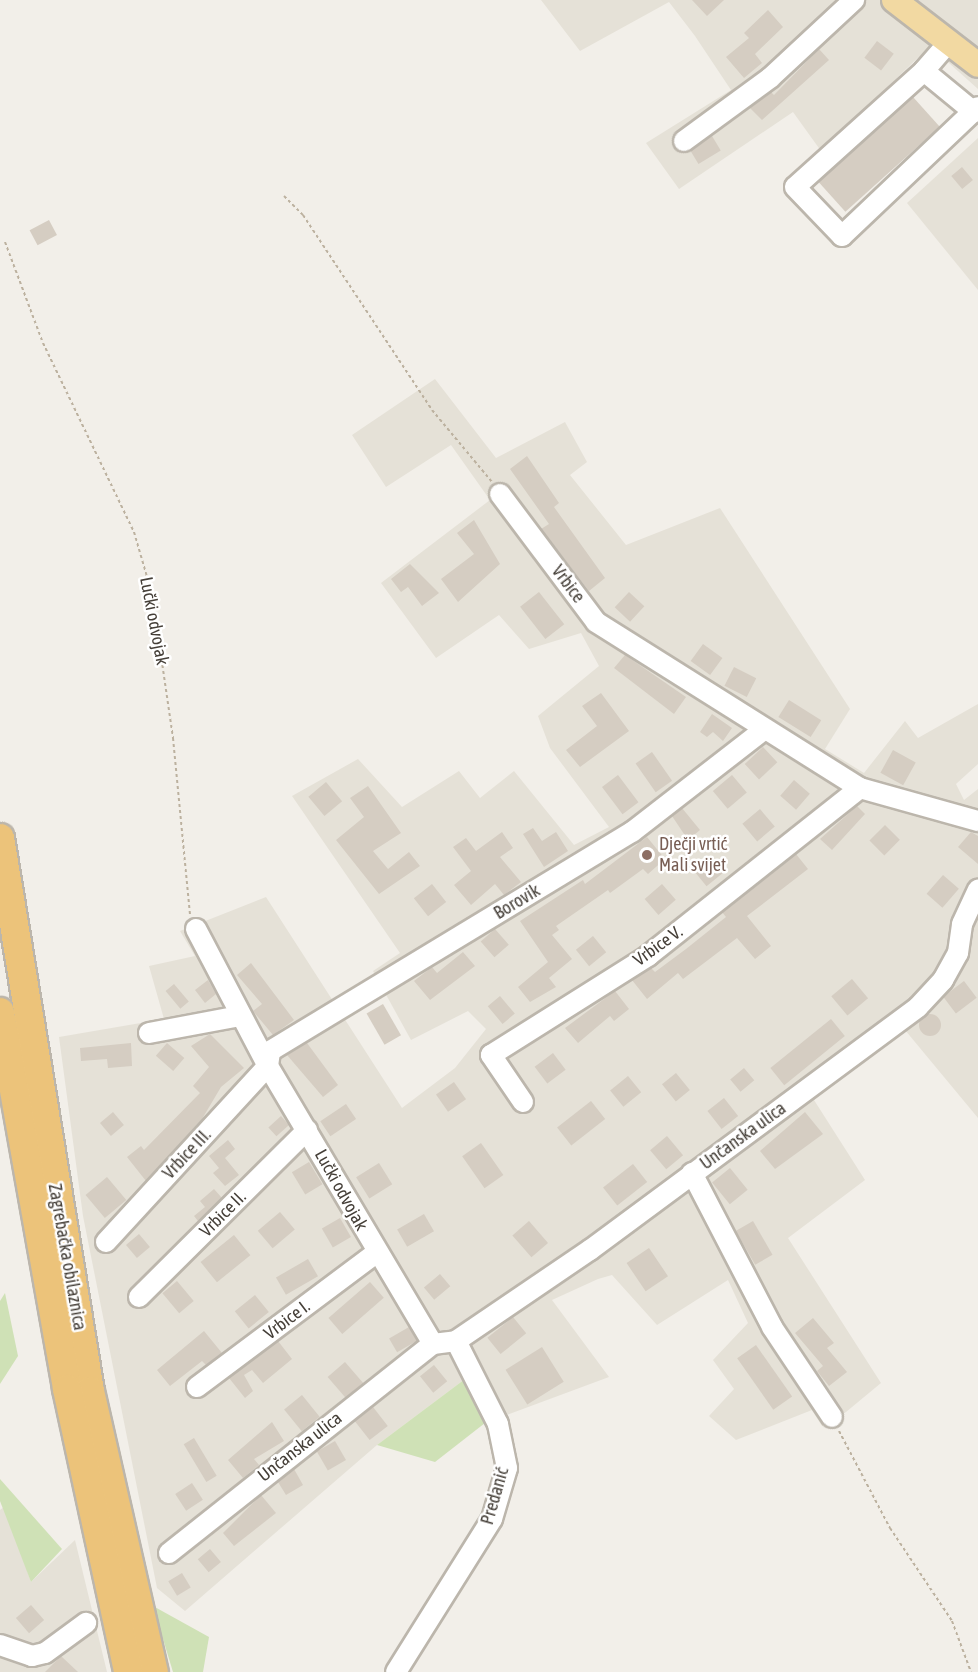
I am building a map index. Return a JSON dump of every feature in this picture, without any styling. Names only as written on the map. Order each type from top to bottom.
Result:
[{"type":"highway","name":"Zagrebačka obilaznica","points":[[0,838],[90,1391],[154,1672]]},
{"type":"highway","name":"Zagrebačka obilaznica","points":[[0,1012],[67,1389],[128,1672]]},
{"type":"main road","points":[[894,0],[978,65]]},
{"type":"street","points":[[684,141],[770,78],[854,0]]},
{"type":"street","points":[[924,71],[976,110],[842,236],[795,187],[924,71],[950,42]]},
{"type":"street","name":"Vrbice","points":[[500,494],[596,622],[861,789],[978,821]]},
{"type":"street","name":"Borovik","points":[[268,1066],[270,1051],[632,832],[765,729]]},
{"type":"street","name":"Vrbice V.","points":[[523,1102],[491,1055],[648,956],[861,789]]},
{"type":"street","name":"Unčanska ulica","points":[[456,1341],[692,1173],[918,1007],[943,980],[958,953],[962,924],[978,889]]},
{"type":"street","name":"Lučki odvojak","points":[[196,929],[268,1066],[376,1253],[433,1344]]},
{"type":"street","points":[[149,1033],[240,1016]]},
{"type":"street","name":"Vrbice III.","points":[[106,1242],[268,1066]]},
{"type":"street","name":"Vrbice II.","points":[[139,1297],[307,1130]]},
{"type":"street","points":[[692,1173],[772,1327],[832,1417]]},
{"type":"street","name":"Vrbice I.","points":[[197,1387],[376,1253]]},
{"type":"street","points":[[433,1344],[456,1341]]},
{"type":"street","name":"Predanić","points":[[396,1672],[492,1519],[507,1468],[498,1424],[456,1341]]},
{"type":"street","name":"Unčanska ulica","points":[[169,1553],[433,1344]]},
{"type":"street","points":[[0,1644],[20,1654],[38,1654],[86,1623]]},
{"type":"path","points":[[284,196],[303,215],[432,410],[474,455],[500,494]]},
{"type":"path","name":"Lučki odvojak","points":[[5,242],[43,343],[134,532],[152,594],[173,738],[187,910],[196,929]]},
{"type":"path","points":[[832,1417],[890,1528],[952,1621],[971,1672]]},
{"type":"shaded area","points":[[541,0],[978,0],[978,89],[930,46],[821,151],[793,112],[679,189],[646,143],[731,90],[695,36],[669,2],[580,51]]},
{"type":"shaded area","points":[[978,138],[978,290],[907,203]]},
{"type":"shaded area","points":[[435,379],[496,458],[565,422],[587,462],[570,475],[626,545],[720,508],[850,709],[825,749],[864,773],[905,721],[918,738],[978,704],[978,764],[956,784],[964,800],[978,789],[978,1118],[905,1030],[814,1100],[865,1180],[788,1238],[881,1383],[846,1412],[822,1426],[812,1410],[736,1440],[709,1416],[734,1389],[713,1360],[748,1323],[728,1280],[657,1325],[612,1275],[598,1279],[552,1300],[609,1377],[485,1423],[465,1379],[377,1445],[185,1611],[157,1588],[83,1216],[59,1037],[164,1019],[149,966],[195,956],[180,931],[266,897],[402,1108],[455,1068],[486,1029],[468,1011],[411,1040],[373,971],[400,953],[292,796],[358,759],[402,807],[459,771],[480,798],[514,771],[574,845],[609,827],[550,748],[538,716],[599,666],[581,633],[529,649],[499,615],[436,658],[381,583],[490,500],[451,445],[386,487],[352,435]]},
{"type":"shaded area","points":[[5,1506],[31,1582],[75,1540],[107,1672],[0,1672],[0,1510]]},
{"type":"green space","points":[[5,1293],[18,1356],[0,1384],[0,1301]]},
{"type":"green space","points":[[465,1379],[485,1423],[435,1462],[377,1445]]},
{"type":"green space","points":[[0,1479],[62,1549],[31,1582],[0,1501]]},
{"type":"green space","points":[[153,1606],[209,1637],[203,1672],[173,1672]]},
{"type":"building","points":[[692,0],[724,0],[707,16]]},
{"type":"building","points":[[768,10],[783,27],[755,54],[762,63],[744,78],[726,57],[749,38],[744,33]]},
{"type":"building","points":[[877,41],[894,54],[881,70],[864,58]]},
{"type":"building","points":[[819,49],[829,60],[762,120],[750,108],[771,92],[774,95]]},
{"type":"building","points":[[913,97],[940,127],[845,212],[819,182]]},
{"type":"building","points":[[712,136],[721,151],[698,164],[690,149]]},
{"type":"building","points":[[962,167],[973,180],[962,189],[951,176]]},
{"type":"building","points":[[49,220],[57,235],[38,245],[30,230]]},
{"type":"building","points":[[527,456],[559,503],[554,507],[605,578],[589,591],[541,529],[549,524],[510,469]]},
{"type":"building","points":[[474,520],[500,564],[458,602],[441,579],[474,554],[457,533]]},
{"type":"building","points":[[410,564],[439,593],[422,606],[408,587],[401,592],[391,579]]},
{"type":"building","points":[[539,592],[564,624],[545,639],[520,607]]},
{"type":"building","points":[[629,592],[644,606],[630,622],[615,607]]},
{"type":"building","points":[[703,644],[722,658],[710,675],[691,661]]},
{"type":"building","points":[[625,655],[686,697],[674,714],[614,668]]},
{"type":"building","points":[[734,667],[756,678],[747,697],[724,686]]},
{"type":"building","points":[[601,693],[629,731],[580,767],[566,750],[597,726],[582,706]]},
{"type":"building","points":[[789,700],[821,720],[811,737],[778,717]]},
{"type":"building","points":[[712,714],[732,728],[723,741],[713,732],[707,737],[700,732]]},
{"type":"building","points":[[763,747],[777,762],[759,779],[745,764]]},
{"type":"building","points":[[893,750],[916,763],[903,785],[880,773]]},
{"type":"building","points":[[652,752],[672,781],[656,792],[636,763]]},
{"type":"building","points":[[618,775],[638,802],[622,814],[602,787]]},
{"type":"building","points":[[732,775],[747,793],[728,809],[713,791]]},
{"type":"building","points":[[794,780],[810,794],[796,810],[780,796]]},
{"type":"building","points":[[326,782],[342,801],[324,816],[308,797]]},
{"type":"building","points":[[368,786],[401,833],[373,851],[388,869],[409,852],[420,866],[379,894],[336,840],[364,817],[350,798]]},
{"type":"building","points":[[857,806],[865,814],[832,850],[820,839]]},
{"type":"building","points":[[682,808],[700,830],[688,840],[672,816]]},
{"type":"building","points":[[760,809],[775,827],[757,841],[742,824]]},
{"type":"building","points":[[885,825],[900,840],[884,855],[869,841]]},
{"type":"building","points":[[533,828],[542,841],[556,832],[568,851],[544,867],[523,834]]},
{"type":"building","points":[[502,832],[513,848],[500,857],[521,882],[504,895],[495,884],[471,905],[454,885],[471,871],[453,847],[466,838],[476,851]]},
{"type":"building","points":[[971,832],[978,836],[978,864],[958,847]]},
{"type":"building","points":[[647,837],[665,859],[648,874],[643,869],[610,893],[608,890],[556,926],[559,930],[552,935],[572,959],[549,978],[556,987],[530,1002],[518,987],[548,962],[520,921],[583,880],[585,884]]},
{"type":"building","points":[[796,854],[808,869],[747,916],[771,946],[755,959],[737,938],[683,979],[678,973],[647,999],[632,980],[651,968],[655,972],[686,949],[726,917],[722,912]]},
{"type":"building","points":[[709,856],[723,873],[707,886],[693,869]]},
{"type":"building","points":[[943,875],[959,889],[942,908],[927,894]]},
{"type":"building","points":[[432,884],[446,902],[428,916],[414,898]]},
{"type":"building","points":[[662,884],[676,900],[658,915],[645,899]]},
{"type":"building","points":[[495,929],[509,945],[494,957],[481,941]]},
{"type":"building","points":[[593,936],[606,952],[589,966],[576,950]]},
{"type":"building","points":[[463,952],[475,966],[430,1000],[414,981],[432,967],[437,973]]},
{"type":"building","points":[[251,963],[294,1020],[273,1035],[253,1011],[262,1004],[237,975]]},
{"type":"building","points":[[852,979],[868,998],[847,1016],[831,996]]},
{"type":"building","points":[[208,980],[216,994],[205,1003],[195,990]]},
{"type":"building","points":[[964,981],[977,998],[956,1013],[943,997]]},
{"type":"building","points":[[174,984],[189,1002],[180,1009],[166,991]]},
{"type":"building","points":[[615,991],[629,1009],[614,1021],[610,1016],[578,1043],[565,1028]]},
{"type":"building","points":[[500,996],[515,1014],[503,1024],[488,1006]]},
{"type":"building","points":[[383,1004],[401,1035],[385,1045],[367,1014]]},
{"type":"building","points":[[930,1014],[938,1017],[941,1025],[938,1033],[930,1036],[922,1033],[919,1025],[922,1017]]},
{"type":"building","points":[[831,1019],[845,1036],[784,1085],[770,1068]]},
{"type":"building","points":[[210,1034],[244,1068],[221,1087],[202,1119],[146,1181],[127,1157],[141,1146],[144,1150],[200,1093],[193,1086],[209,1067],[191,1046]]},
{"type":"building","points":[[131,1043],[132,1066],[108,1068],[107,1059],[81,1061],[80,1048]]},
{"type":"building","points":[[167,1043],[184,1058],[173,1071],[156,1056]]},
{"type":"building","points":[[307,1043],[338,1085],[323,1097],[287,1055]]},
{"type":"building","points":[[553,1053],[566,1070],[547,1084],[535,1067]]},
{"type":"building","points":[[744,1068],[754,1080],[740,1092],[730,1080]]},
{"type":"building","points":[[676,1073],[690,1090],[676,1101],[662,1084]]},
{"type":"building","points":[[628,1076],[641,1092],[623,1107],[610,1090]]},
{"type":"building","points":[[454,1082],[466,1099],[448,1112],[436,1095]]},
{"type":"building","points":[[724,1098],[738,1116],[722,1129],[707,1111]]},
{"type":"building","points":[[591,1101],[605,1119],[571,1146],[557,1127]]},
{"type":"building","points":[[346,1104],[356,1119],[330,1136],[320,1121]]},
{"type":"building","points":[[113,1112],[124,1125],[111,1136],[100,1123]]},
{"type":"building","points":[[805,1112],[823,1134],[775,1169],[760,1151]]},
{"type":"building","points":[[281,1116],[289,1125],[276,1136],[268,1127]]},
{"type":"building","points":[[667,1136],[683,1155],[666,1169],[650,1150]]},
{"type":"building","points":[[228,1140],[235,1149],[225,1158],[239,1175],[225,1186],[213,1173],[219,1168],[209,1156]]},
{"type":"building","points":[[481,1143],[503,1175],[485,1188],[462,1156]]},
{"type":"building","points":[[309,1162],[322,1184],[305,1195],[292,1172]]},
{"type":"building","points":[[379,1163],[392,1184],[369,1199],[356,1177]]},
{"type":"building","points":[[633,1164],[647,1182],[617,1206],[603,1187]]},
{"type":"building","points":[[730,1168],[748,1190],[730,1204],[712,1182]]},
{"type":"building","points":[[107,1177],[126,1200],[105,1218],[86,1195]]},
{"type":"building","points":[[214,1189],[222,1198],[198,1221],[194,1216],[205,1207],[200,1201]]},
{"type":"building","points":[[280,1212],[295,1230],[273,1248],[258,1231]]},
{"type":"building","points":[[424,1214],[434,1231],[407,1247],[397,1230]]},
{"type":"building","points":[[340,1218],[351,1237],[333,1248],[322,1228]]},
{"type":"building","points":[[529,1221],[548,1243],[531,1257],[512,1235]]},
{"type":"building","points":[[753,1221],[773,1255],[755,1265],[736,1231]]},
{"type":"building","points":[[139,1234],[150,1247],[137,1258],[126,1245]]},
{"type":"building","points":[[234,1235],[250,1255],[217,1282],[201,1262]]},
{"type":"building","points":[[649,1248],[668,1276],[646,1291],[627,1263]]},
{"type":"building","points":[[308,1259],[318,1276],[286,1295],[276,1278]]},
{"type":"building","points":[[440,1274],[450,1286],[434,1300],[424,1287]]},
{"type":"building","points":[[177,1281],[194,1301],[179,1313],[162,1293]]},
{"type":"building","points":[[370,1282],[384,1298],[342,1334],[328,1318]]},
{"type":"building","points":[[255,1295],[269,1312],[249,1328],[235,1311]]},
{"type":"building","points":[[513,1317],[526,1333],[501,1354],[487,1338]]},
{"type":"building","points":[[813,1318],[834,1343],[827,1348],[847,1372],[829,1386],[817,1371],[823,1366],[795,1333]]},
{"type":"building","points":[[409,1327],[417,1341],[397,1352],[389,1338]]},
{"type":"building","points":[[204,1331],[222,1353],[206,1365],[202,1361],[170,1386],[157,1370]]},
{"type":"building","points":[[278,1341],[292,1359],[263,1383],[252,1370],[244,1375],[253,1391],[245,1398],[229,1378]]},
{"type":"building","points":[[756,1345],[792,1397],[773,1410],[737,1358]]},
{"type":"building","points":[[542,1347],[564,1382],[527,1405],[506,1370]]},
{"type":"building","points":[[345,1362],[364,1384],[347,1399],[328,1377]]},
{"type":"building","points":[[434,1365],[447,1381],[433,1393],[420,1376]]},
{"type":"building","points":[[302,1395],[320,1417],[302,1431],[284,1409]]},
{"type":"building","points":[[373,1407],[388,1426],[370,1440],[355,1421]]},
{"type":"building","points":[[272,1422],[284,1441],[254,1459],[259,1465],[243,1478],[228,1460]]},
{"type":"building","points":[[194,1438],[217,1476],[206,1482],[184,1444]]},
{"type":"building","points":[[335,1441],[346,1460],[328,1471],[317,1452]]},
{"type":"building","points":[[294,1469],[303,1485],[286,1495],[278,1482]]},
{"type":"building","points":[[192,1483],[203,1500],[186,1511],[175,1494]]},
{"type":"building","points":[[261,1495],[276,1513],[234,1546],[223,1533]]},
{"type":"building","points":[[210,1549],[221,1562],[209,1572],[198,1559]]},
{"type":"building","points":[[182,1573],[191,1588],[177,1596],[168,1581]]},
{"type":"building","points":[[31,1605],[44,1620],[29,1633],[16,1618]]},
{"type":"building","points":[[61,1656],[78,1672],[45,1672]]},
{"type":"place","name":"Dječji vrtić Mali svijet","points":[[647,855]]}]
